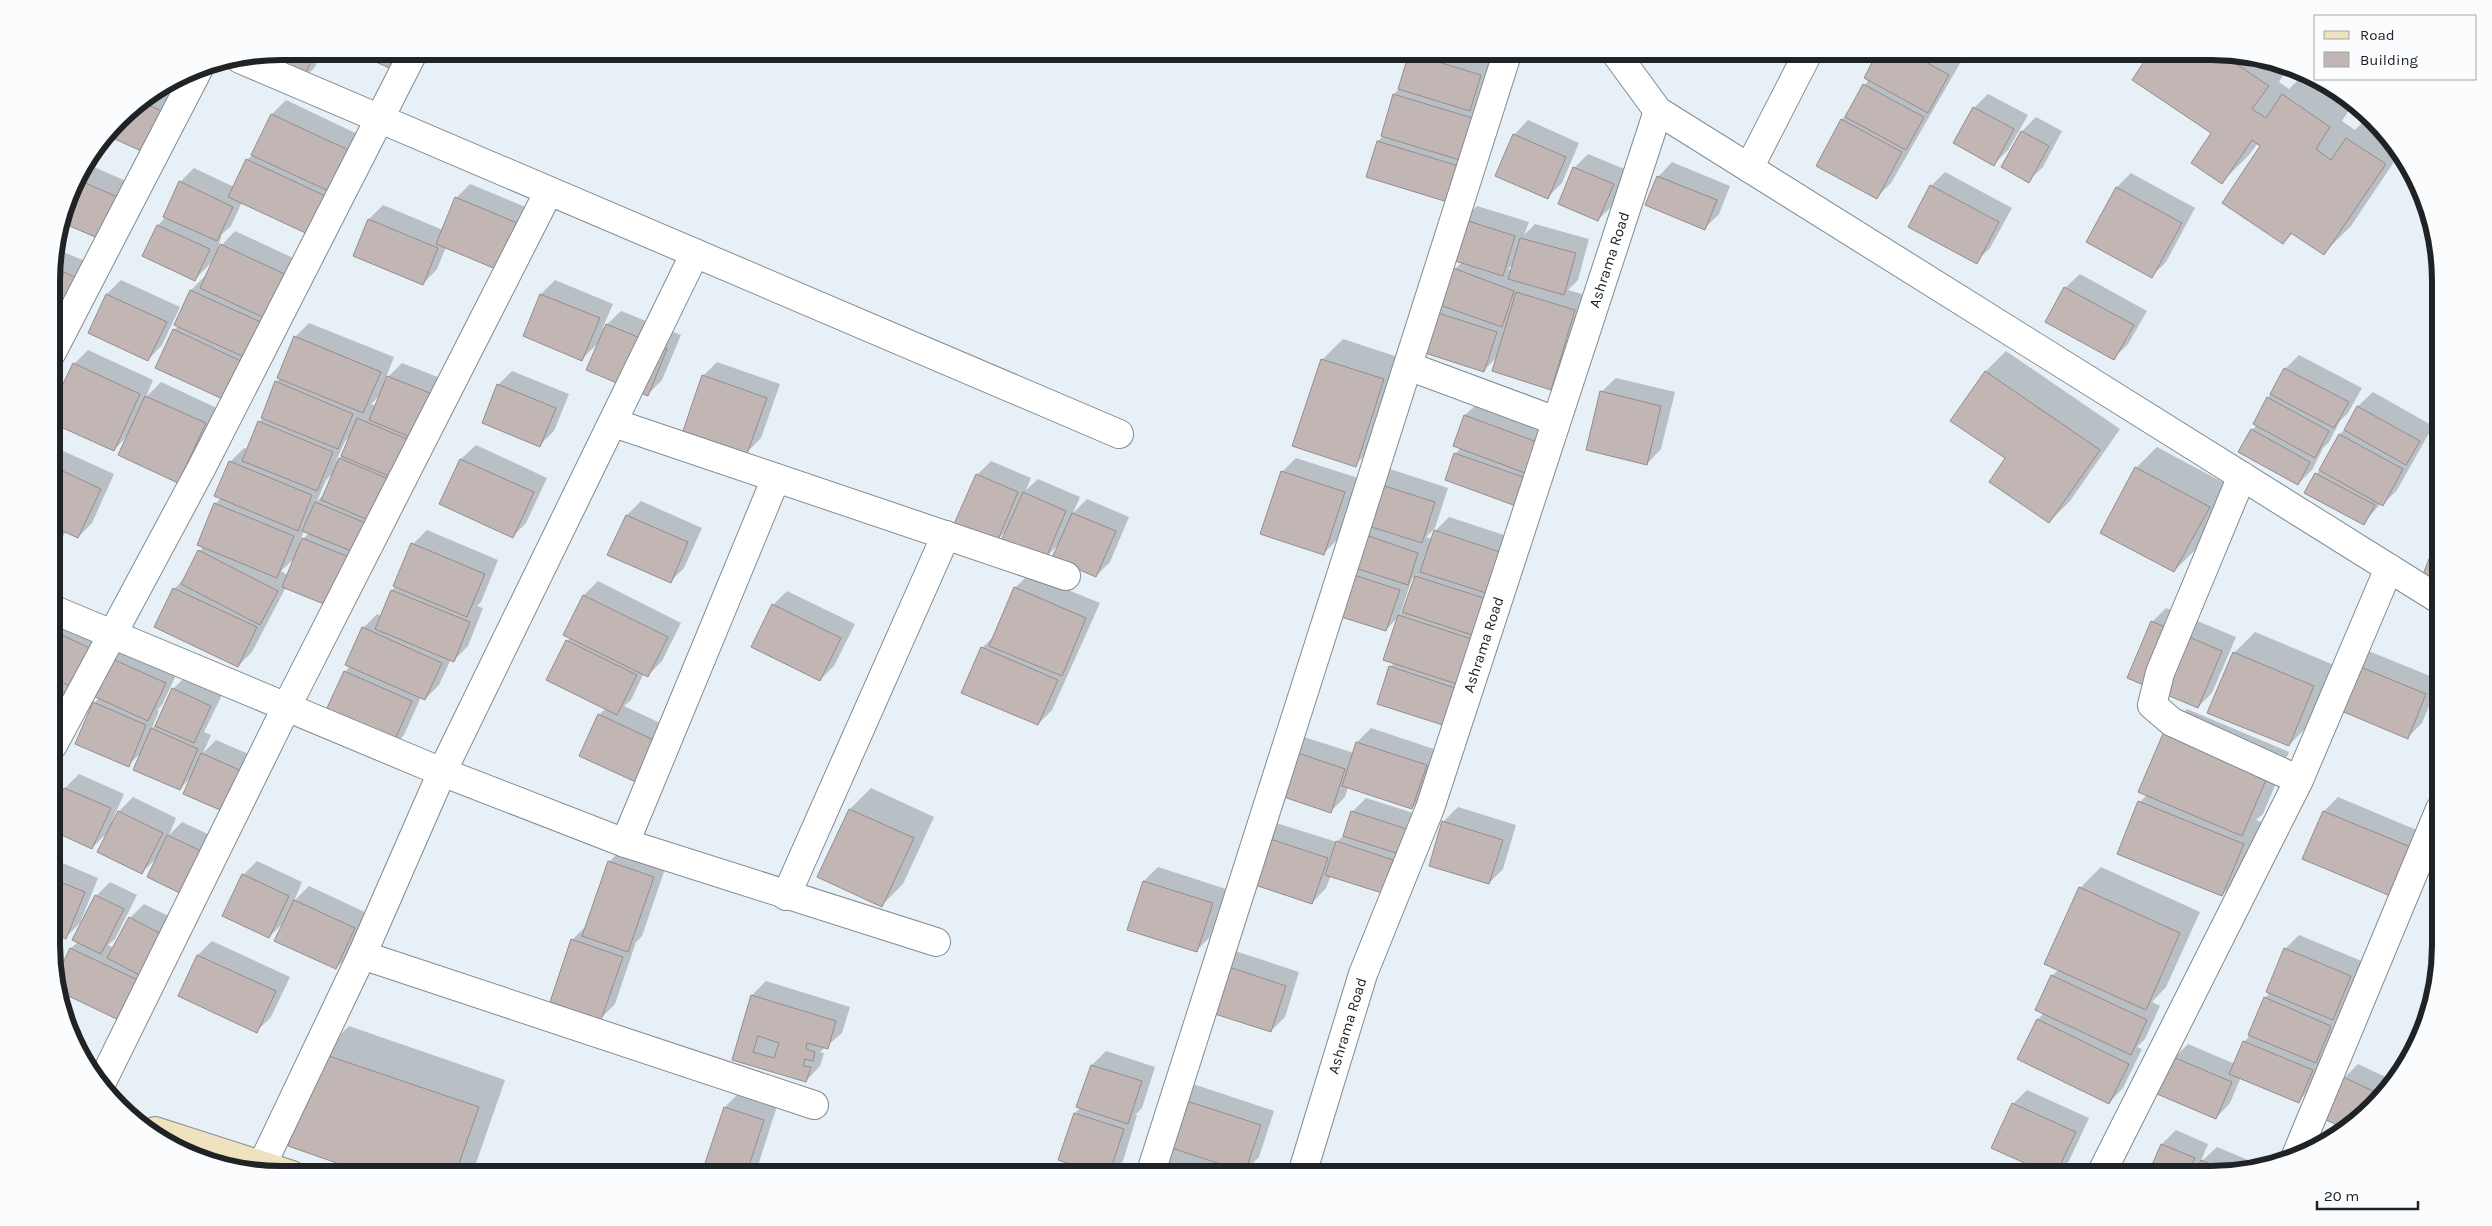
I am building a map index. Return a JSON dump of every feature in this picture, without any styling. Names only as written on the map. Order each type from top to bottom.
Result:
[{"type":"street","points":[[60,732],[201,469],[409,60]]},
{"type":"street","points":[[1153,1166],[1505,60]]},
{"type":"street","points":[[1621,60],[1658,111],[2432,595]]},
{"type":"street","points":[[1748,168],[1804,60]]},
{"type":"street","points":[[248,63],[1119,434]]},
{"type":"street","points":[[60,337],[194,78]]},
{"type":"street","name":"Ashrama Road","points":[[1304,1166],[1363,974],[1430,808],[1658,111]]},
{"type":"street","points":[[104,1077],[287,706],[549,190]]},
{"type":"street","points":[[171,1136],[262,1165],[362,955],[442,772],[614,423],[695,253]]},
{"type":"street","points":[[1408,366],[1556,421]]},
{"type":"street","points":[[614,423],[1066,576]]},
{"type":"street","points":[[2242,476],[2160,673],[2152,706],[2172,722],[2299,780]]},
{"type":"street","points":[[625,843],[776,478]]},
{"type":"street","points":[[786,896],[946,535]]},
{"type":"street","points":[[2105,1166],[2299,780],[2389,568]]},
{"type":"street","points":[[60,612],[113,632],[442,772],[625,843],[786,896],[936,942]]},
{"type":"street","points":[[2300,1147],[2432,828]]},
{"type":"street","points":[[2412,877],[2432,862]]},
{"type":"street","points":[[362,955],[814,1104]]},
{"type":"building","points":[[312,60],[301,83],[255,62]]},
{"type":"building","points":[[372,60],[404,60],[398,72]]},
{"type":"building","points":[[1407,60],[1432,60],[1481,75],[1470,111],[1398,89]]},
{"type":"building","points":[[1873,60],[1922,60],[1949,75],[1928,113],[1864,78]]},
{"type":"building","points":[[2145,60],[2232,61],[2269,86],[2252,109],[2266,118],[2282,94],[2330,127],[2316,149],[2331,160],[2346,138],[2386,164],[2324,255],[2291,233],[2283,244],[2222,203],[2260,146],[2252,140],[2222,184],[2191,163],[2211,133],[2132,80]]},
{"type":"building","points":[[1863,84],[1924,117],[1906,150],[1845,117]]},
{"type":"building","points":[[1393,94],[1489,123],[1476,165],[1381,136]]},
{"type":"building","points":[[148,105],[167,113],[148,154],[113,138],[135,115]]},
{"type":"building","points":[[1973,107],[2014,129],[1994,166],[1953,143]]},
{"type":"building","points":[[271,114],[355,153],[335,194],[251,155]]},
{"type":"building","points":[[1841,119],[1902,152],[1877,199],[1816,166]]},
{"type":"building","points":[[2021,131],[2049,146],[2029,183],[2001,167]]},
{"type":"building","points":[[1513,134],[1566,157],[1548,199],[1495,176]]},
{"type":"building","points":[[1377,141],[1462,167],[1451,203],[1366,177]]},
{"type":"building","points":[[246,159],[330,198],[312,236],[228,197]]},
{"type":"building","points":[[1573,167],[1614,184],[1598,221],[1558,204]]},
{"type":"building","points":[[1657,176],[1717,200],[1705,230],[1645,205]]},
{"type":"building","points":[[179,181],[233,207],[217,241],[163,217]]},
{"type":"building","points":[[83,182],[120,198],[102,240],[68,225]]},
{"type":"building","points":[[1930,185],[1999,222],[1977,264],[1908,227]]},
{"type":"building","points":[[2116,187],[2182,223],[2152,278],[2086,242]]},
{"type":"building","points":[[455,197],[522,225],[503,272],[436,244]]},
{"type":"building","points":[[368,219],[438,248],[423,285],[353,256]]},
{"type":"building","points":[[1462,219],[1515,236],[1503,276],[1449,259]]},
{"type":"building","points":[[157,225],[210,249],[195,281],[142,256]]},
{"type":"building","points":[[1520,238],[1576,253],[1564,295],[1508,279]]},
{"type":"building","points":[[220,244],[291,277],[271,321],[200,288]]},
{"type":"building","points":[[1453,268],[1514,291],[1502,327],[1440,305]]},
{"type":"building","points":[[60,271],[77,278],[60,311]]},
{"type":"building","points":[[2064,287],[2134,325],[2114,360],[2045,322]]},
{"type":"building","points":[[190,290],[263,323],[246,358],[174,325]]},
{"type":"building","points":[[1516,292],[1575,310],[1551,390],[1492,371]]},
{"type":"building","points":[[106,294],[167,322],[148,361],[88,333]]},
{"type":"building","points":[[540,294],[600,318],[582,361],[523,336]]},
{"type":"building","points":[[1435,312],[1497,332],[1484,372],[1422,352]]},
{"type":"building","points":[[606,324],[667,349],[648,396],[586,370]]},
{"type":"building","points":[[173,329],[245,363],[227,401],[155,368]]},
{"type":"building","points":[[294,336],[381,372],[363,413],[277,378]]},
{"type":"building","points":[[1321,359],[1384,379],[1356,467],[1292,446]]},
{"type":"building","points":[[73,363],[140,394],[114,451],[60,427],[60,390]]},
{"type":"building","points":[[2284,368],[2349,402],[2334,428],[2270,394]]},
{"type":"building","points":[[1985,371],[2100,450],[2049,523],[1989,482],[2005,458],[1950,421]]},
{"type":"building","points":[[702,375],[767,398],[747,454],[683,431]]},
{"type":"building","points":[[387,376],[440,397],[422,442],[369,420]]},
{"type":"building","points":[[275,381],[353,414],[338,449],[261,418]]},
{"type":"building","points":[[497,384],[556,408],[540,447],[482,423]]},
{"type":"building","points":[[1600,391],[1661,406],[1647,465],[1586,450]]},
{"type":"building","points":[[145,396],[206,423],[178,483],[118,455]]},
{"type":"building","points":[[2267,397],[2329,431],[2315,458],[2253,424]]},
{"type":"building","points":[[2357,406],[2420,441],[2406,465],[2344,430]]},
{"type":"building","points":[[1464,415],[1537,442],[1525,473],[1453,446]]},
{"type":"building","points":[[357,418],[414,442],[398,480],[341,456]]},
{"type":"building","points":[[258,421],[333,452],[317,491],[242,461]]},
{"type":"building","points":[[2251,429],[2310,462],[2298,485],[2238,452]]},
{"type":"building","points":[[2339,434],[2403,469],[2383,506],[2319,470]]},
{"type":"building","points":[[1454,453],[1526,478],[1516,506],[1445,480]]},
{"type":"building","points":[[339,458],[391,480],[373,522],[321,500]]},
{"type":"building","points":[[460,459],[534,492],[513,538],[439,504]]},
{"type":"building","points":[[229,461],[312,495],[298,531],[214,496]]},
{"type":"building","points":[[2135,467],[2210,507],[2174,572],[2100,533]]},
{"type":"building","points":[[60,470],[101,489],[78,538],[60,530]]},
{"type":"building","points":[[1281,471],[1345,492],[1324,555],[1260,534]]},
{"type":"building","points":[[2315,473],[2375,505],[2364,525],[2304,493]]},
{"type":"building","points":[[976,474],[1018,492],[997,542],[954,524]]},
{"type":"building","points":[[1375,483],[1435,502],[1422,543],[1362,524]]},
{"type":"building","points":[[1023,492],[1066,511],[1046,558],[1002,539]]},
{"type":"building","points":[[315,502],[378,528],[366,557],[302,531]]},
{"type":"building","points":[[214,503],[294,536],[277,578],[197,545]]},
{"type":"building","points":[[1072,513],[1116,531],[1096,577],[1052,558]]},
{"type":"building","points":[[626,515],[688,542],[671,583],[607,555]]},
{"type":"building","points":[[1434,530],[1500,552],[1486,593],[1420,572]]},
{"type":"building","points":[[1360,533],[1418,553],[1408,585],[1349,566]]},
{"type":"building","points":[[302,538],[366,564],[346,613],[282,587]]},
{"type":"building","points":[[411,543],[485,574],[467,617],[393,586]]},
{"type":"building","points":[[198,550],[278,591],[260,625],[181,584]]},
{"type":"building","points":[[2432,551],[2432,581],[2422,577]]},
{"type":"building","points":[[1348,573],[1400,590],[1386,631],[1335,615]]},
{"type":"building","points":[[1415,576],[1487,599],[1475,636],[1402,612]]},
{"type":"building","points":[[1014,587],[1086,618],[1062,676],[989,646]]},
{"type":"building","points":[[173,588],[257,627],[238,667],[154,627]]},
{"type":"building","points":[[391,590],[470,622],[454,662],[375,629]]},
{"type":"building","points":[[583,595],[668,637],[648,677],[563,635]]},
{"type":"building","points":[[772,604],[841,638],[820,681],[751,647]]},
{"type":"building","points":[[1398,615],[1478,641],[1463,686],[1383,660]]},
{"type":"building","points":[[2151,621],[2222,651],[2198,708],[2127,678]]},
{"type":"building","points":[[362,627],[442,663],[425,700],[345,665]]},
{"type":"building","points":[[60,634],[94,650],[76,689],[60,681]]},
{"type":"building","points":[[566,640],[637,675],[617,715],[546,680]]},
{"type":"building","points":[[981,647],[1058,680],[1038,725],[961,693]]},
{"type":"building","points":[[2233,652],[2314,686],[2289,746],[2207,713]]},
{"type":"building","points":[[108,657],[166,683],[148,721],[91,695]]},
{"type":"building","points":[[2351,663],[2426,694],[2408,739],[2332,707]]},
{"type":"building","points":[[1389,666],[1461,690],[1449,727],[1377,704]]},
{"type":"building","points":[[344,671],[412,701],[390,751],[321,721]]},
{"type":"building","points":[[172,688],[211,706],[194,743],[155,726]]},
{"type":"building","points":[[60,690],[69,694],[60,714]]},
{"type":"building","points":[[93,702],[146,725],[129,767],[75,744]]},
{"type":"building","points":[[598,714],[658,742],[638,783],[579,756]]},
{"type":"building","points":[[151,728],[198,749],[180,790],[133,770]]},
{"type":"building","points":[[2165,729],[2269,773],[2242,836],[2138,792]]},
{"type":"building","points":[[1356,742],[1427,765],[1412,809],[1342,786]]},
{"type":"building","points":[[1289,750],[1345,769],[1331,813],[1275,794]]},
{"type":"building","points":[[201,753],[244,772],[227,813],[183,794]]},
{"type":"building","points":[[64,788],[111,808],[92,849],[60,834],[60,797]]},
{"type":"building","points":[[2138,801],[2244,844],[2222,896],[2117,854]]},
{"type":"building","points":[[849,809],[914,838],[882,907],[817,877]]},
{"type":"building","points":[[118,811],[163,833],[142,874],[97,852]]},
{"type":"building","points":[[1351,811],[1410,830],[1402,855],[1343,836]]},
{"type":"building","points":[[2323,811],[2413,848],[2393,897],[2302,859]]},
{"type":"building","points":[[1442,821],[1503,840],[1489,884],[1429,866]]},
{"type":"building","points":[[167,835],[212,856],[192,899],[147,877]]},
{"type":"building","points":[[1261,836],[1328,858],[1312,904],[1246,882]]},
{"type":"building","points":[[1336,841],[1393,860],[1382,893],[1325,875]]},
{"type":"building","points":[[608,861],[654,877],[628,952],[582,936]]},
{"type":"building","points":[[242,874],[289,896],[269,938],[222,916]]},
{"type":"building","points":[[1143,881],[1213,903],[1197,952],[1127,930]]},
{"type":"building","points":[[60,882],[85,892],[66,939],[60,936]]},
{"type":"building","points":[[2079,887],[2180,933],[2146,1010],[2044,964]]},
{"type":"building","points":[[95,895],[124,909],[101,954],[72,940]]},
{"type":"building","points":[[294,900],[355,928],[336,969],[274,941]]},
{"type":"building","points":[[129,917],[167,937],[145,978],[107,958]]},
{"type":"building","points":[[571,939],[623,957],[601,1020],[550,1002]]},
{"type":"building","points":[[70,948],[142,982],[123,1022],[66,995],[61,967]]},
{"type":"building","points":[[2284,948],[2351,976],[2333,1020],[2266,992]]},
{"type":"building","points":[[197,955],[276,991],[257,1033],[178,996]]},
{"type":"building","points":[[1211,961],[1286,986],[1271,1032],[1196,1008]]},
{"type":"building","points":[[2051,975],[2147,1020],[2131,1055],[2035,1010]]},
{"type":"building","points":[[751,995],[836,1021],[828,1049],[807,1043],[806,1049],[815,1052],[813,1061],[805,1059],[803,1066],[811,1067],[806,1082],[732,1060]],"holes":[[[758,1036],[779,1043],[774,1058],[753,1052]]]},
{"type":"building","points":[[2264,997],[2331,1026],[2316,1063],[2248,1035]]},
{"type":"building","points":[[2037,1019],[2129,1064],[2109,1104],[2017,1059]]},
{"type":"building","points":[[2243,1041],[2313,1070],[2299,1103],[2229,1074]]},
{"type":"building","points":[[320,1053],[479,1107],[458,1166],[345,1166],[288,1146]]},
{"type":"building","points":[[2173,1057],[2232,1082],[2216,1119],[2157,1094]]},
{"type":"building","points":[[1091,1065],[1142,1081],[1128,1124],[1076,1107]]},
{"type":"building","points":[[2343,1077],[2376,1092],[2357,1111],[2338,1125],[2324,1119]]},
{"type":"building","points":[[1171,1096],[1261,1125],[1247,1166],[1227,1166],[1156,1143]]},
{"type":"building","points":[[2012,1103],[2076,1132],[2060,1166],[2031,1166],[1991,1148]]},
{"type":"building","points":[[724,1107],[764,1120],[749,1166],[704,1166]]},
{"type":"building","points":[[1074,1113],[1124,1129],[1112,1166],[1076,1166],[1058,1160]]},
{"type":"building","points":[[2161,1144],[2195,1158],[2192,1166],[2151,1166]]},
{"type":"building","points":[[2201,1160],[2215,1166],[2211,1166],[2198,1166]]}]
